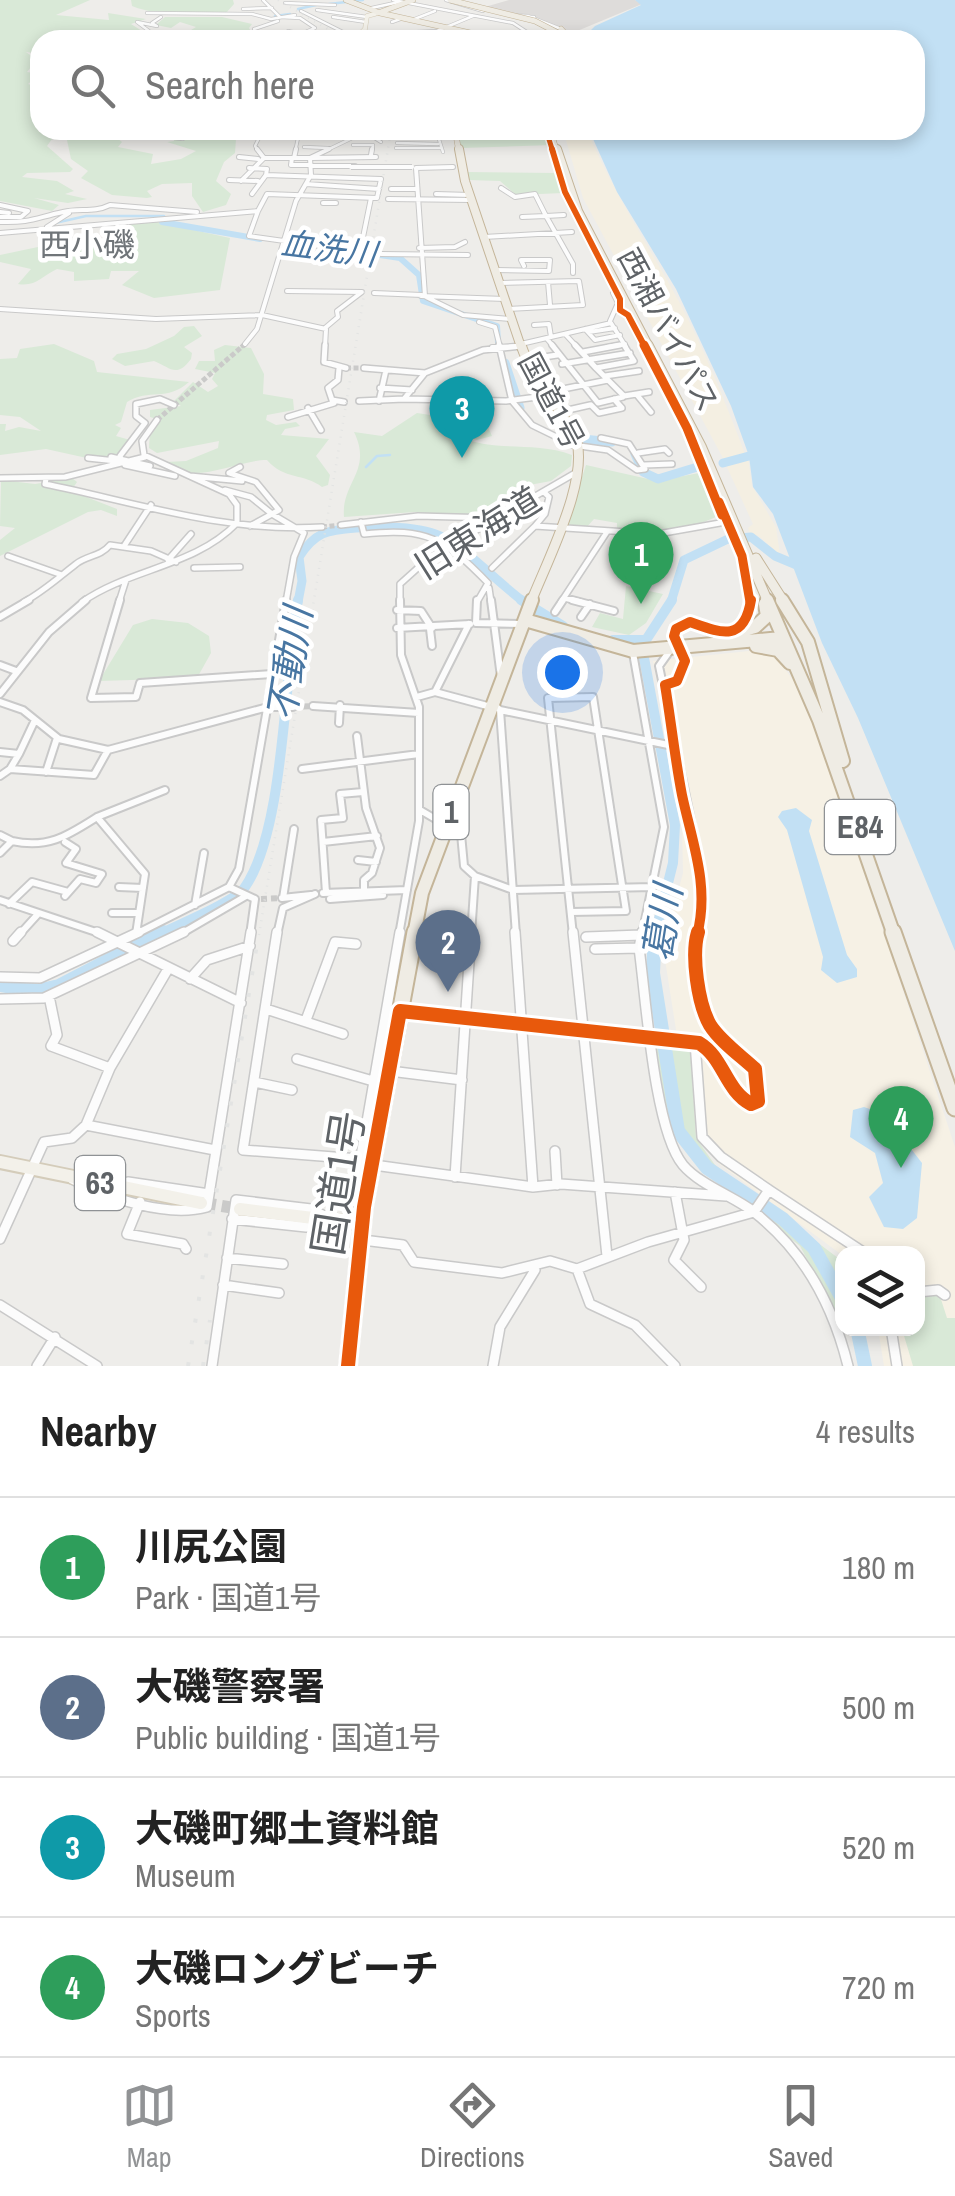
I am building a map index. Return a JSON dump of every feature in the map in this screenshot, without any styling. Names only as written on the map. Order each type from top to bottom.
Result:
[{"type":"highway","points":[[348,1],[366,16],[413,0]]},
{"type":"highway","points":[[448,0],[538,22],[551,30]]},
{"type":"highway","points":[[378,13],[463,30]]},
{"type":"highway","name":"国道1号","points":[[348,1366],[368,1161],[418,916],[446,824],[494,707],[581,469],[580,447],[525,360],[471,197],[456,167],[453,140]]},
{"type":"highway","name":"西湘バイパス","points":[[555,140],[578,211],[686,414],[847,772],[955,1085]]},
{"type":"highway","points":[[676,648],[752,628],[766,619],[752,556]]},
{"type":"highway","points":[[752,556],[814,661],[847,772]]},
{"type":"highway","name":"西湘バイパス","points":[[752,556],[820,720],[955,1108]]},
{"type":"highway","points":[[525,619],[631,652],[780,638]]},
{"type":"highway","points":[[676,648],[778,650],[788,658],[820,720]]},
{"type":"main road","points":[[364,30],[366,16]]},
{"type":"main road","name":"63","points":[[0,1162],[205,1198]]},
{"type":"main road","points":[[236,1214],[331,1220],[362,1232]]},
{"type":"street","points":[[263,0],[280,16]]},
{"type":"street","points":[[317,10],[360,0]]},
{"type":"street","points":[[393,0],[474,16],[529,16],[561,28]]},
{"type":"street","points":[[448,0],[459,7]]},
{"type":"street","points":[[448,0],[542,30]]},
{"type":"street","points":[[283,1],[335,5]]},
{"type":"street","points":[[283,1],[340,30]]},
{"type":"street","points":[[332,17],[366,16],[402,2]]},
{"type":"street","points":[[243,9],[274,8]]},
{"type":"street","points":[[412,20],[436,10]]},
{"type":"street","points":[[301,11],[366,16]]},
{"type":"street","points":[[147,12],[295,15]]},
{"type":"street","points":[[147,30],[137,22],[156,27],[152,23],[166,15]]},
{"type":"street","points":[[254,29],[280,16],[300,18],[315,28],[310,30]]},
{"type":"street","points":[[448,26],[474,16]]},
{"type":"street","points":[[484,24],[498,17]]},
{"type":"street","points":[[392,22],[403,18]]},
{"type":"street","points":[[405,30],[436,25],[448,30]]},
{"type":"street","points":[[555,30],[561,28]]},
{"type":"street","points":[[257,140],[263,158]]},
{"type":"street","points":[[296,140],[291,165],[375,156]]},
{"type":"street","points":[[325,148],[331,140]]},
{"type":"street","points":[[311,164],[343,151],[357,140]]},
{"type":"street","points":[[396,146],[440,148],[438,140]]},
{"type":"street","points":[[343,151],[353,143],[373,145],[375,156]]},
{"type":"street","points":[[304,147],[375,156]]},
{"type":"street","points":[[234,164],[240,157],[293,158]]},
{"type":"street","points":[[242,180],[249,168],[263,158]]},
{"type":"street","points":[[311,164],[456,167]]},
{"type":"street","points":[[311,164],[384,166]]},
{"type":"street","points":[[245,344],[262,314],[297,198],[311,175],[311,164]]},
{"type":"street","points":[[413,168],[393,167],[456,167]]},
{"type":"street","points":[[249,168],[266,169],[266,175]]},
{"type":"street","points":[[413,168],[422,296]]},
{"type":"street","points":[[252,194],[266,175],[381,179],[377,198],[267,194],[250,236],[368,253]]},
{"type":"street","points":[[228,180],[258,181]]},
{"type":"street","points":[[306,184],[379,189]]},
{"type":"street","points":[[501,188],[516,197],[535,194],[573,273]]},
{"type":"street","points":[[391,189],[412,189]]},
{"type":"street","points":[[436,194],[471,197]]},
{"type":"street","points":[[388,199],[471,197]]},
{"type":"street","points":[[360,252],[370,198]]},
{"type":"street","points":[[323,203],[336,203]]},
{"type":"street","points":[[2,214],[35,223],[70,212],[132,204],[190,208],[201,214]]},
{"type":"street","points":[[2,214],[18,206]]},
{"type":"street","points":[[2,214],[21,217],[28,212],[18,206]]},
{"type":"street","points":[[2,214],[18,206]]},
{"type":"street","points":[[0,233],[258,211]]},
{"type":"street","points":[[47,227],[70,212]]},
{"type":"street","points":[[522,217],[564,214]]},
{"type":"street","points":[[484,237],[572,232]]},
{"type":"street","points":[[380,254],[455,247],[464,242]]},
{"type":"street","points":[[420,251],[468,256]]},
{"type":"street","points":[[495,270],[548,271],[550,256],[567,255]]},
{"type":"street","points":[[524,266],[521,260],[550,260]]},
{"type":"street","points":[[374,294],[422,296],[508,309],[583,305],[579,281],[500,283]]},
{"type":"street","points":[[548,282],[550,306]]},
{"type":"street","points":[[270,290],[358,294],[324,328],[324,362],[343,368],[338,380],[328,388],[335,402]]},
{"type":"street","points":[[586,330],[609,322],[618,303],[613,292]]},
{"type":"street","points":[[422,296],[494,327],[514,400],[532,425],[580,447],[608,450],[642,468],[672,464]]},
{"type":"street","points":[[0,309],[89,319],[262,314],[299,318],[324,328]]},
{"type":"street","points":[[480,321],[508,309]]},
{"type":"street","points":[[596,368],[634,361],[609,322]]},
{"type":"street","points":[[534,325],[550,323],[549,338],[557,355],[599,412],[622,408],[614,399]]},
{"type":"street","points":[[363,368],[424,373],[498,345],[520,345],[586,330],[615,328]]},
{"type":"street","points":[[586,330],[595,340],[620,335]]},
{"type":"street","points":[[564,334],[624,396]]},
{"type":"street","points":[[582,352],[626,344]]},
{"type":"street","points":[[562,364],[630,353]]},
{"type":"street","points":[[525,360],[557,355]]},
{"type":"street","points":[[380,400],[382,370]]},
{"type":"street","points":[[359,401],[514,400],[639,371]]},
{"type":"street","points":[[404,399],[424,373]]},
{"type":"street","points":[[380,388],[412,390]]},
{"type":"street","points":[[558,412],[649,392]]},
{"type":"street","points":[[636,394],[651,412]]},
{"type":"street","points":[[122,461],[146,423],[136,416],[136,404],[160,399],[174,406]]},
{"type":"street","points":[[288,418],[308,408],[344,402]]},
{"type":"street","points":[[308,408],[322,430]]},
{"type":"street","points":[[146,457],[142,440],[157,420]]},
{"type":"street","points":[[600,438],[627,443],[638,453],[642,468]]},
{"type":"street","points":[[638,453],[665,448]]},
{"type":"street","points":[[111,457],[122,461]]},
{"type":"street","points":[[45,481],[146,457],[180,474],[246,494],[272,514],[303,530]]},
{"type":"street","points":[[88,458],[150,466]]},
{"type":"street","points":[[114,469],[125,465],[158,475],[180,474]]},
{"type":"street","points":[[240,466],[228,472],[258,484],[279,510],[250,526]]},
{"type":"street","name":"旧東海道","points":[[353,1202],[368,1161],[373,1081],[386,1068],[403,891],[420,810],[418,697],[402,662],[397,628],[400,584],[462,539],[581,469]]},
{"type":"street","points":[[189,477],[196,474],[258,484]]},
{"type":"street","points":[[0,478],[45,481],[250,526],[303,530],[322,527]]},
{"type":"street","points":[[224,490],[235,502],[237,524]]},
{"type":"street","points":[[492,568],[546,514],[549,497],[544,492]]},
{"type":"street","points":[[124,547],[151,506]]},
{"type":"street","points":[[362,526],[418,516],[471,521],[507,514]]},
{"type":"street","points":[[471,521],[480,529]]},
{"type":"street","points":[[535,526],[558,532],[671,537],[720,523]]},
{"type":"street","points":[[0,694],[16,671],[84,603],[126,580],[186,558],[237,524]]},
{"type":"street","points":[[340,525],[414,528],[451,546],[489,588],[502,678]]},
{"type":"street","points":[[0,977],[40,978],[229,887],[239,870],[294,557],[303,530]]},
{"type":"street","points":[[555,612],[608,532]]},
{"type":"street","points":[[172,561],[191,534]]},
{"type":"street","points":[[623,554],[628,544],[620,542],[625,534]]},
{"type":"street","points":[[0,617],[57,583],[80,561],[101,555],[110,544],[151,551],[172,561]]},
{"type":"street","points":[[8,556],[62,575]]},
{"type":"street","points":[[186,558],[195,561],[193,571],[240,567]]},
{"type":"street","points":[[126,580],[91,698],[136,697],[140,683],[272,674]]},
{"type":"street","points":[[436,692],[472,623],[476,600],[489,588]]},
{"type":"street","points":[[564,598],[614,611]]},
{"type":"street","points":[[582,617],[590,604]]},
{"type":"street","points":[[397,610],[421,611],[431,629],[432,646]]},
{"type":"street","points":[[397,628],[431,629],[525,619]]},
{"type":"street","points":[[666,685],[678,680],[676,629],[684,622],[696,622],[720,636]]},
{"type":"street","points":[[400,1011],[695,1042],[712,1052],[736,1097],[757,1103],[755,1069],[706,1018],[694,945],[701,919],[702,876],[669,745],[666,685],[659,665],[704,629]]},
{"type":"street","points":[[631,652],[664,827],[638,948],[673,1152],[684,1166],[755,1211],[780,1233],[816,1281],[841,1338],[848,1366]]},
{"type":"street","points":[[0,664],[16,671]]},
{"type":"street","points":[[418,697],[436,692],[669,745]]},
{"type":"street","points":[[571,912],[626,910],[593,697],[548,698],[607,1256]]},
{"type":"street","points":[[0,702],[35,720],[57,738],[108,750],[268,708],[292,706]]},
{"type":"street","points":[[340,705],[340,723]]},
{"type":"street","points":[[313,706],[419,713]]},
{"type":"street","points":[[494,707],[513,890],[533,1187]]},
{"type":"street","points":[[0,776],[20,754],[35,720]]},
{"type":"street","points":[[357,736],[363,792],[377,836],[376,862],[364,880],[364,892]]},
{"type":"street","points":[[46,772],[57,738]]},
{"type":"street","points":[[10,769],[94,774],[108,750]]},
{"type":"street","points":[[0,752],[20,754]]},
{"type":"street","points":[[302,769],[378,754],[419,754]]},
{"type":"street","points":[[0,835],[39,846],[65,842],[96,817],[165,790]]},
{"type":"street","points":[[324,895],[321,820],[343,818],[340,794],[363,792]]},
{"type":"street","points":[[420,810],[462,834],[464,866],[475,876],[513,890],[653,887]]},
{"type":"street","points":[[96,817],[145,874],[136,935]]},
{"type":"street","points":[[294,829],[282,898],[403,891]]},
{"type":"street","points":[[323,842],[377,836]]},
{"type":"street","points":[[0,852],[12,841]]},
{"type":"street","points":[[4,902],[32,882],[66,894],[80,879],[96,883],[102,874],[66,864],[76,849],[65,842]]},
{"type":"street","points":[[195,906],[204,854]]},
{"type":"street","points":[[358,860],[376,862]]},
{"type":"street","points":[[455,1177],[475,876]]},
{"type":"street","points":[[119,886],[143,888]]},
{"type":"street","points":[[229,887],[254,898]]},
{"type":"street","points":[[403,891],[324,895],[283,908],[242,1150],[368,1161],[533,1187],[557,1185],[728,1196]]},
{"type":"street","points":[[68,1176],[81,1186],[140,1202],[202,1212],[250,946],[254,898]]},
{"type":"street","points":[[0,999],[15,1002],[49,996],[254,898]]},
{"type":"street","points":[[4,902],[122,940],[240,1004]]},
{"type":"street","points":[[112,913],[139,913]]},
{"type":"street","points":[[13,941],[38,914]]},
{"type":"street","points":[[401,916],[418,916]]},
{"type":"street","points":[[586,937],[641,935]]},
{"type":"street","points":[[306,1020],[336,942],[356,944]]},
{"type":"street","points":[[190,979],[207,960],[250,946]]},
{"type":"street","points":[[595,949],[638,948]]},
{"type":"street","points":[[0,1239],[44,1142],[72,1138],[86,1126],[110,1068],[168,968]]},
{"type":"street","points":[[49,996],[58,1035],[49,1046],[110,1068]]},
{"type":"street","points":[[266,1009],[344,1034]]},
{"type":"street","points":[[695,1042],[702,1137],[766,1193],[853,1246]]},
{"type":"street","points":[[296,1059],[373,1081]]},
{"type":"street","points":[[386,1068],[462,1080]]},
{"type":"street","points":[[254,1082],[292,1090]]},
{"type":"street","points":[[86,1126],[215,1150]]},
{"type":"street","points":[[555,1151],[557,1185]]},
{"type":"street","points":[[674,1192],[684,1240],[674,1260],[701,1287]]},
{"type":"street","points":[[362,1232],[403,1246],[414,1262],[502,1273],[554,1261],[578,1269],[607,1256],[755,1211],[766,1193]]},
{"type":"street","points":[[140,1202],[127,1234],[183,1244],[186,1249]]},
{"type":"street","points":[[212,1366],[236,1214]]},
{"type":"street","points":[[227,1258],[283,1264]]},
{"type":"street","points":[[492,1366],[492,1349],[505,1314],[536,1268]]},
{"type":"street","points":[[578,1269],[582,1296],[590,1307],[635,1326],[675,1366]]},
{"type":"street","points":[[223,1285],[280,1293]]},
{"type":"street","points":[[925,1291],[938,1290],[945,1295]]},
{"type":"street","points":[[0,1305],[97,1366]]},
{"type":"street","points":[[892,1336],[898,1366]]},
{"type":"street","points":[[37,1366],[55,1337]]},
{"type":"shaded area","points":[[509,0],[635,0],[642,4],[580,30],[562,30],[530,15],[478,9]]},
{"type":"shaded area","points":[[749,651],[774,654],[793,680],[821,744],[955,1147],[955,1366],[884,1366],[879,1336],[925,1336],[925,1246],[835,1246],[835,1250],[718,1163],[691,1125],[663,947],[683,873],[682,825],[653,661]]},
{"type":"green space","points":[[0,0],[90,0],[56,15],[109,20],[108,13],[146,19],[131,24],[140,30],[30,30],[30,53],[26,52],[30,55],[30,140],[51,140],[47,146],[73,169],[27,173],[22,177],[57,181],[74,191],[65,194],[87,199],[68,203],[34,198],[59,205],[52,211],[0,201]]},
{"type":"green space","points":[[131,0],[233,0],[234,4],[226,13],[166,13],[132,6]]},
{"type":"green space","points":[[165,17],[222,17],[252,24],[250,30],[191,30],[196,27],[180,22],[171,28],[156,25]]},
{"type":"green space","points":[[67,140],[120,140],[118,147],[153,154],[151,164],[181,159],[196,151],[167,142],[174,140],[236,140],[235,153],[224,162],[216,181],[231,194],[226,205],[203,212],[192,196],[192,183],[162,184],[147,191],[152,197],[147,198],[112,195],[81,178],[88,171],[71,159]]},
{"type":"green space","points":[[460,140],[550,140],[552,145],[461,148]]},
{"type":"green space","points":[[466,172],[557,173],[563,193],[516,195],[500,181],[468,180]]},
{"type":"green space","points":[[157,222],[230,238],[220,290],[154,298],[122,285],[139,271],[111,271],[109,279],[74,281],[74,272],[57,269],[24,285],[18,284],[31,269],[0,262],[0,255],[90,236],[100,247],[112,245],[120,233],[118,224]]},
{"type":"green space","points":[[194,326],[202,336],[184,347],[192,353],[181,369],[173,370],[154,361],[125,366],[112,359],[117,354],[146,349],[184,327]]},
{"type":"green space","points":[[54,344],[94,361],[97,372],[189,382],[173,392],[127,402],[121,422],[115,425],[121,428],[116,436],[130,440],[117,459],[105,462],[46,449],[0,455],[0,424],[6,424],[5,431],[19,427],[41,431],[20,417],[0,415],[0,359],[17,358],[20,349]]},
{"type":"green space","points":[[225,345],[251,348],[264,374],[263,394],[293,399],[294,410],[267,415],[266,420],[276,425],[296,422],[300,426],[285,429],[281,435],[329,439],[316,456],[330,475],[328,485],[322,487],[287,474],[267,460],[200,473],[188,473],[166,462],[186,461],[218,448],[219,441],[157,453],[149,448],[150,432],[160,420],[150,417],[150,410],[181,406],[174,401],[193,382],[208,392],[218,386],[212,379],[215,373],[195,369],[199,361],[215,361],[214,350]]},
{"type":"green space","points":[[462,409],[475,417],[483,412],[492,419],[488,427],[492,436],[477,440],[454,430],[456,435],[485,444],[543,448],[572,455],[571,466],[551,481],[513,488],[486,514],[458,517],[415,512],[344,517],[344,505],[360,457],[354,432],[382,436],[417,413],[443,417],[454,429],[457,421],[444,416]]},
{"type":"green space","points":[[586,465],[657,481],[699,473],[710,487],[716,517],[670,536],[617,530],[617,523],[594,519],[585,529],[565,529]]},
{"type":"green space","points":[[72,478],[77,482],[71,491],[117,509],[117,516],[101,510],[88,512],[0,556],[0,540],[15,528],[0,526],[1,480],[35,484]]},
{"type":"green space","points":[[626,586],[663,594],[646,623],[629,635],[592,627],[600,613],[623,619]]},
{"type":"green space","points":[[152,619],[188,623],[209,636],[211,653],[197,678],[99,681],[133,625]]},
{"type":"green space","points":[[655,1041],[690,1044],[696,1138],[715,1165],[835,1256],[835,1312],[800,1246],[704,1170],[667,1122]]},
{"type":"green space","points":[[939,1293],[947,1318],[955,1318],[955,1366],[913,1366],[904,1336],[925,1336],[925,1294]]},
{"type":"sand","points":[[566,140],[592,140],[691,326],[745,454],[724,460],[583,198]]},
{"type":"sand","points":[[748,457],[752,486],[776,527],[780,555],[759,536],[750,534],[748,528],[753,524],[726,465]]},
{"type":"water","points":[[635,0],[955,0],[955,951],[858,718],[822,643],[773,514],[753,487],[749,456],[731,406],[676,289],[617,192],[594,140],[925,140],[925,30],[591,30],[641,5]]},
{"type":"water","points":[[796,808],[812,820],[809,831],[847,955],[857,969],[857,977],[837,983],[821,970],[823,957],[787,830],[778,817],[782,811]]},
{"type":"water","points":[[864,1107],[884,1114],[922,1163],[917,1218],[903,1229],[884,1227],[869,1197],[883,1183],[875,1153],[850,1137],[853,1110]]},
{"type":"waterway","points":[[353,1],[363,0]]},
{"type":"waterway","points":[[329,4],[346,2]]},
{"type":"waterway","points":[[302,11],[298,9],[316,5]]},
{"type":"waterway","points":[[275,16],[290,14]]},
{"type":"waterway","name":"血洗川","points":[[55,223],[86,216],[164,216]]},
{"type":"waterway","name":"血洗川","points":[[163,218],[162,222],[260,239]]},
{"type":"waterway","name":"血洗川","points":[[326,247],[400,258],[419,275],[423,301],[497,326],[498,342]]},
{"type":"waterway","name":"血洗川","points":[[505,363],[520,408]]},
{"type":"waterway","name":"血洗川","points":[[583,439],[612,442]]},
{"type":"waterway","name":"血洗川","points":[[635,454],[643,472],[658,479],[704,465]]},
{"type":"waterway","points":[[366,467],[377,456],[390,455]]},
{"type":"waterway","name":"血洗川","points":[[723,463],[749,456]]},
{"type":"waterway","points":[[298,602],[302,581],[299,557],[316,537],[337,530],[389,527],[415,529],[451,542],[523,601]]},
{"type":"waterway","name":"葛川","points":[[671,601],[684,560],[728,539],[751,537],[775,556],[799,566]]},
{"type":"waterway","points":[[158,935],[239,893],[258,861],[276,790],[298,600]]},
{"type":"waterway","name":"不動川","points":[[523,601],[563,626]]},
{"type":"waterway","name":"葛川","points":[[613,640],[646,640],[671,601]]},
{"type":"waterway","name":"葛川","points":[[642,647],[675,825],[673,863],[655,935]]},
{"type":"waterway","name":"不動川","points":[[0,985],[37,991],[59,986],[163,932]]},
{"type":"waterway","name":"葛川","points":[[655,932],[653,973],[678,1131],[707,1168],[783,1219],[814,1248],[835,1286]]},
{"type":"waterway","name":"葛川","points":[[859,1336],[865,1366]]},
{"type":"tunnel","points":[[241,347],[245,344]]},
{"type":"tunnel","points":[[157,420],[244,345]]},
{"type":"tunnel","points":[[346,368],[364,368]]},
{"type":"tunnel","points":[[322,527],[341,525]]},
{"type":"tunnel","points":[[293,707],[313,706]]},
{"type":"tunnel","points":[[261,899],[282,898]]},
{"type":"tunnel","points":[[204,1203],[240,1209]]},
{"type":"railway","points":[[278,0],[330,30]]},
{"type":"railway","points":[[259,935],[389,140]]},
{"type":"railway","points":[[188,1366],[259,932]]},
{"type":"railway","points":[[203,1366],[210,1320]]},
{"type":"cycle path","points":[[549,140],[565,192],[620,299],[620,310],[628,315],[687,428],[722,515]]},
{"type":"cycle path","points":[[348,1366],[364,1207],[400,1011],[699,1043],[715,1056],[741,1099],[751,1104],[758,1101],[755,1069],[712,1028],[706,1015],[694,945],[702,916],[701,869],[682,794],[665,685],[677,681],[685,661],[674,636],[676,629],[690,622],[718,633],[738,629],[748,617],[748,578],[719,502]]},
{"type":"place","name":"大磯町郷土資料館","points":[[462,458]]},
{"type":"place","name":"川尻公園","points":[[641,604]]},
{"type":"place","name":"大磯警察署","points":[[448,992]]},
{"type":"place","name":"大磯ロングビーチ","points":[[901,1168]]},
{"type":"district","name":"西小磯","points":[[87,245]]}]
